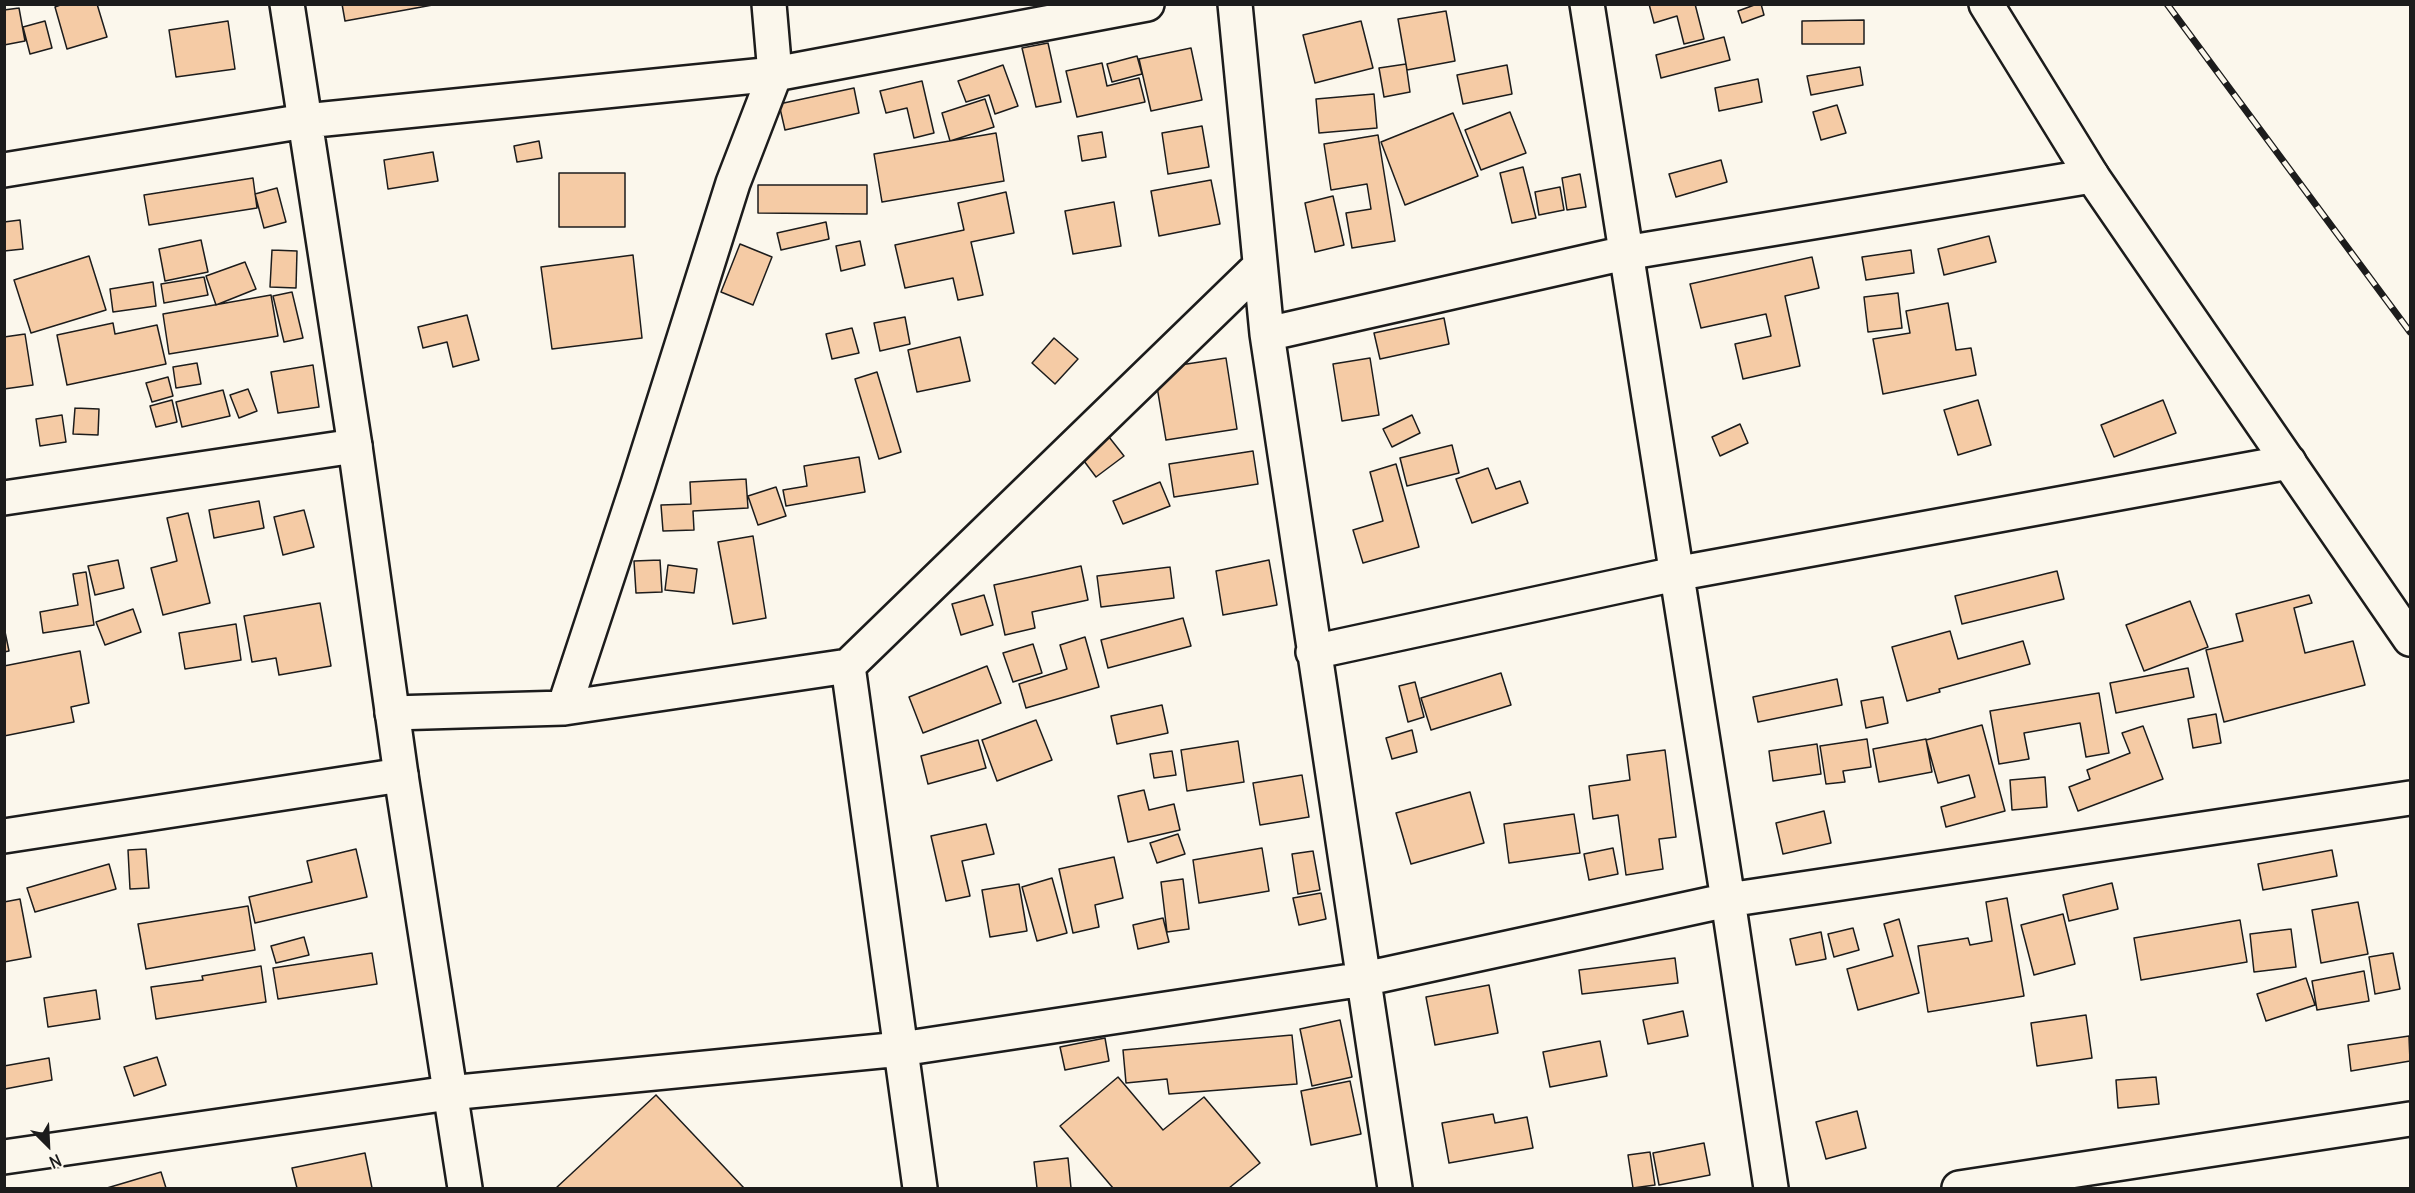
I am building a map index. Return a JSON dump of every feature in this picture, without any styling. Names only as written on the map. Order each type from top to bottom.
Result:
[{"type":"street","points":[[287,4],[355,446],[401,775],[465,1188]]},
{"type":"street","points":[[564,708],[638,484],[733,183],[775,74],[769,4]]},
{"type":"street","points":[[4,170],[305,121],[775,74],[1147,4]]},
{"type":"street","points":[[1235,4],[1267,334],[1395,1188]]},
{"type":"street","points":[[1587,4],[1771,1188]]},
{"type":"street","points":[[1986,4],[2092,176],[2410,639]]},
{"type":"street","points":[[1267,334],[1625,253],[2092,176]]},
{"type":"street","points":[[392,713],[564,708],[848,666],[1260,266]]},
{"type":"street","points":[[4,498],[355,446]]},
{"type":"street","points":[[1313,652],[1676,574],[2289,462]]},
{"type":"street","points":[[848,666],[920,1188]]},
{"type":"street","points":[[4,836],[401,775]]},
{"type":"street","points":[[4,1157],[449,1093],[901,1049],[1364,979],[1728,900],[2410,798]]},
{"type":"street","points":[[1959,1188],[2020,1184],[2410,1119]]},
{"type":"building","points":[[63,4],[97,4],[107,37],[67,49],[55,7]]},
{"type":"building","points":[[342,4],[438,4],[345,21]]},
{"type":"building","points":[[1649,4],[1695,4],[1704,39],[1684,44],[1677,16],[1654,23]]},
{"type":"building","points":[[1761,4],[1764,15],[1742,23],[1738,11]]},
{"type":"building","points":[[19,8],[25,41],[4,45],[4,10]]},
{"type":"building","points":[[1446,11],[1455,61],[1407,70],[1398,19]]},
{"type":"building","points":[[1864,20],[1864,44],[1802,44],[1802,21]]},
{"type":"building","points":[[45,21],[52,48],[30,54],[23,27]]},
{"type":"building","points":[[228,21],[235,69],[176,77],[169,30]]},
{"type":"building","points":[[1361,21],[1373,68],[1315,83],[1303,35]]},
{"type":"building","points":[[1724,37],[1730,60],[1661,78],[1656,55]]},
{"type":"building","points":[[1048,43],[1061,102],[1036,107],[1022,48]]},
{"type":"building","points":[[1191,48],[1202,100],[1151,111],[1139,59]]},
{"type":"building","points":[[1137,56],[1142,74],[1112,82],[1107,64]]},
{"type":"building","points":[[1102,63],[1107,86],[1139,78],[1145,102],[1077,117],[1066,71]]},
{"type":"building","points":[[1406,64],[1410,92],[1384,97],[1379,68]]},
{"type":"building","points":[[1003,65],[1018,106],[995,114],[989,95],[966,102],[958,81]]},
{"type":"building","points":[[1507,65],[1512,94],[1463,104],[1457,75]]},
{"type":"building","points":[[1860,67],[1863,85],[1811,95],[1807,76]]},
{"type":"building","points":[[1758,79],[1762,102],[1719,111],[1715,88]]},
{"type":"building","points":[[922,81],[934,133],[914,138],[907,108],[886,113],[880,91]]},
{"type":"building","points":[[854,88],[859,113],[785,130],[779,104]]},
{"type":"building","points":[[1374,94],[1377,128],[1319,133],[1316,99]]},
{"type":"building","points":[[985,99],[994,127],[950,141],[942,113]]},
{"type":"building","points":[[1837,105],[1846,133],[1821,140],[1813,112]]},
{"type":"building","points":[[1510,112],[1526,153],[1481,170],[1465,130]]},
{"type":"building","points":[[1453,113],[1478,176],[1405,205],[1381,142]]},
{"type":"building","points":[[1202,126],[1209,167],[1168,174],[1162,133]]},
{"type":"building","points":[[1102,132],[1106,157],[1082,161],[1078,136]]},
{"type":"building","points":[[996,133],[1004,181],[882,202],[874,154]]},
{"type":"building","points":[[1378,135],[1395,241],[1352,248],[1346,213],[1371,209],[1367,184],[1331,190],[1324,144]]},
{"type":"building","points":[[539,141],[542,158],[517,162],[514,146]]},
{"type":"building","points":[[433,152],[438,181],[388,189],[384,160]]},
{"type":"building","points":[[1721,160],[1727,182],[1676,197],[1669,174]]},
{"type":"building","points":[[1523,167],[1536,218],[1512,223],[1500,173]]},
{"type":"building","points":[[559,173],[625,173],[625,227],[559,227]]},
{"type":"building","points":[[1580,174],[1586,207],[1567,210],[1562,178]]},
{"type":"building","points":[[253,178],[257,208],[149,225],[144,195]]},
{"type":"building","points":[[1211,180],[1220,224],[1159,236],[1151,191]]},
{"type":"building","points":[[758,185],[867,185],[867,214],[758,213]]},
{"type":"building","points":[[1560,187],[1564,210],[1539,215],[1535,192]]},
{"type":"building","points":[[277,188],[286,222],[264,228],[255,194]]},
{"type":"building","points":[[1006,192],[1014,233],[971,242],[983,295],[958,300],[953,278],[905,288],[895,245],[964,230],[958,203]]},
{"type":"building","points":[[1333,196],[1344,245],[1315,252],[1305,203]]},
{"type":"building","points":[[1114,202],[1121,246],[1073,254],[1065,211]]},
{"type":"building","points":[[20,220],[23,249],[4,251],[4,222]]},
{"type":"building","points":[[826,222],[829,239],[781,250],[777,233]]},
{"type":"building","points":[[1989,236],[1996,262],[1944,275],[1938,249]]},
{"type":"building","points":[[201,240],[208,272],[165,281],[159,249]]},
{"type":"building","points":[[860,241],[865,265],[841,271],[836,246]]},
{"type":"building","points":[[740,244],[772,257],[753,305],[721,292]]},
{"type":"building","points":[[272,250],[297,251],[296,288],[270,287]]},
{"type":"building","points":[[1911,250],[1914,273],[1866,280],[1862,257]]},
{"type":"building","points":[[633,255],[642,338],[552,349],[541,267]]},
{"type":"building","points":[[89,256],[106,310],[31,333],[14,280]]},
{"type":"building","points":[[1812,257],[1819,288],[1785,296],[1800,366],[1743,379],[1735,344],[1771,336],[1766,314],[1701,328],[1690,284]]},
{"type":"building","points":[[245,262],[256,289],[216,305],[206,276]]},
{"type":"building","points":[[204,277],[208,295],[164,303],[161,284]]},
{"type":"building","points":[[153,282],[156,306],[113,312],[110,289]]},
{"type":"building","points":[[292,292],[303,338],[284,342],[273,296]]},
{"type":"building","points":[[1898,293],[1902,328],[1868,332],[1864,297]]},
{"type":"building","points":[[271,295],[278,336],[169,354],[163,314]]},
{"type":"building","points":[[1948,303],[1956,350],[1971,348],[1976,375],[1883,394],[1873,339],[1910,333],[1906,311]]},
{"type":"building","points":[[467,315],[479,360],[453,367],[447,342],[423,348],[418,327]]},
{"type":"building","points":[[905,317],[910,344],[880,351],[874,323]]},
{"type":"building","points":[[1444,318],[1449,344],[1380,359],[1374,333]]},
{"type":"building","points":[[113,323],[115,334],[157,325],[166,364],[67,385],[57,335]]},
{"type":"building","points":[[852,328],[859,353],[832,359],[826,334]]},
{"type":"building","points":[[25,334],[33,385],[4,389],[4,337]]},
{"type":"building","points":[[960,337],[970,381],[917,392],[908,350]]},
{"type":"building","points":[[1054,338],[1078,359],[1055,384],[1032,363]]},
{"type":"building","points":[[1226,358],[1237,429],[1166,440],[1154,369]]},
{"type":"building","points":[[1370,358],[1379,415],[1342,421],[1333,364]]},
{"type":"building","points":[[197,363],[201,384],[176,388],[173,367]]},
{"type":"building","points":[[313,365],[319,407],[278,413],[271,372]]},
{"type":"building","points":[[877,372],[901,452],[879,459],[855,379]]},
{"type":"building","points":[[168,377],[173,396],[152,402],[146,383]]},
{"type":"building","points":[[248,389],[257,411],[239,418],[230,395]]},
{"type":"building","points":[[223,390],[230,416],[182,427],[176,402]]},
{"type":"building","points":[[172,400],[177,422],[156,427],[150,406]]},
{"type":"building","points":[[1978,400],[1991,445],[1958,455],[1944,410]]},
{"type":"building","points":[[2163,400],[2176,433],[2114,457],[2101,425]]},
{"type":"building","points":[[75,408],[99,409],[98,435],[73,434]]},
{"type":"building","points":[[62,415],[66,442],[40,446],[36,419]]},
{"type":"building","points":[[1412,415],[1420,433],[1392,447],[1383,429]]},
{"type":"building","points":[[1740,424],[1748,443],[1720,456],[1712,437]]},
{"type":"building","points":[[1109,437],[1124,456],[1096,477],[1081,457]]},
{"type":"building","points":[[1452,445],[1459,473],[1407,486],[1400,458]]},
{"type":"building","points":[[1253,451],[1258,484],[1174,497],[1169,464]]},
{"type":"building","points":[[859,457],[865,492],[786,506],[783,490],[807,486],[804,466]]},
{"type":"building","points":[[1396,464],[1419,547],[1363,563],[1353,530],[1383,521],[1370,472]]},
{"type":"building","points":[[1488,468],[1496,489],[1520,481],[1528,503],[1472,523],[1456,479]]},
{"type":"building","points":[[746,479],[748,508],[693,511],[694,530],[663,531],[661,505],[691,504],[690,482]]},
{"type":"building","points":[[1160,482],[1170,506],[1123,524],[1113,501]]},
{"type":"building","points":[[776,487],[786,516],[758,525],[748,496]]},
{"type":"building","points":[[259,501],[264,528],[214,538],[209,510]]},
{"type":"building","points":[[304,510],[314,547],[283,555],[274,517]]},
{"type":"building","points":[[188,513],[210,603],[163,615],[151,568],[177,561],[167,518]]},
{"type":"building","points":[[753,536],[766,618],[733,624],[718,542]]},
{"type":"building","points":[[118,560],[124,588],[95,595],[88,566]]},
{"type":"building","points":[[660,560],[662,592],[636,593],[634,561]]},
{"type":"building","points":[[1269,560],[1277,605],[1223,615],[1216,571]]},
{"type":"building","points":[[668,565],[697,569],[694,593],[665,590]]},
{"type":"building","points":[[1081,566],[1088,600],[1032,612],[1035,628],[1005,635],[994,585]]},
{"type":"building","points":[[1170,567],[1174,598],[1101,607],[1097,576]]},
{"type":"building","points":[[2057,571],[2064,599],[1962,624],[1955,596]]},
{"type":"building","points":[[86,572],[94,625],[43,633],[40,612],[78,605],[73,574]]},
{"type":"building","points":[[984,595],[993,625],[961,635],[952,604]]},
{"type":"building","points":[[2309,595],[2312,603],[2294,608],[2305,653],[2353,641],[2365,685],[2224,722],[2206,650],[2243,641],[2236,614]]},
{"type":"building","points":[[2190,601],[2208,647],[2144,671],[2126,625]]},
{"type":"building","points":[[320,603],[331,666],[279,675],[276,658],[252,662],[244,616]]},
{"type":"building","points":[[133,609],[141,632],[105,645],[96,622]]},
{"type":"building","points":[[1183,618],[1191,646],[1108,668],[1101,640]]},
{"type":"building","points":[[236,624],[241,660],[185,669],[179,633]]},
{"type":"building","points":[[4,627],[9,651],[4,652]]},
{"type":"building","points":[[1950,631],[1958,659],[2023,641],[2030,664],[1939,689],[1940,692],[1907,701],[1892,647]]},
{"type":"building","points":[[1085,637],[1099,687],[1026,708],[1019,684],[1067,669],[1060,645]]},
{"type":"building","points":[[1033,644],[1042,673],[1013,682],[1003,653]]},
{"type":"building","points":[[80,651],[89,703],[71,707],[74,722],[4,736],[4,666]]},
{"type":"building","points":[[987,666],[1001,703],[923,733],[909,697]]},
{"type":"building","points":[[2188,668],[2194,697],[2116,713],[2110,683]]},
{"type":"building","points":[[1501,673],[1511,705],[1431,730],[1421,698]]},
{"type":"building","points":[[1837,679],[1842,705],[1758,722],[1753,697]]},
{"type":"building","points":[[1415,682],[1424,717],[1408,722],[1399,686]]},
{"type":"building","points":[[2099,693],[2109,753],[2086,757],[2080,723],[2024,733],[2029,759],[1999,764],[1990,711]]},
{"type":"building","points":[[1883,697],[1888,723],[1866,728],[1861,701]]},
{"type":"building","points":[[1162,705],[1168,733],[1117,744],[1111,716]]},
{"type":"building","points":[[2216,714],[2221,743],[2193,748],[2188,719]]},
{"type":"building","points":[[1036,720],[1052,760],[997,781],[982,740]]},
{"type":"building","points":[[1982,725],[2005,811],[1946,827],[1941,807],[1975,797],[1969,775],[1938,783],[1926,740]]},
{"type":"building","points":[[2143,726],[2163,779],[2078,811],[2069,787],[2090,779],[2087,770],[2130,753],[2122,733]]},
{"type":"building","points":[[1412,730],[1417,752],[1392,759],[1386,738]]},
{"type":"building","points":[[1867,739],[1871,767],[1843,771],[1845,782],[1826,784],[1820,746]]},
{"type":"building","points":[[1926,739],[1932,772],[1879,782],[1873,749]]},
{"type":"building","points":[[978,740],[986,768],[928,784],[921,756]]},
{"type":"building","points":[[1238,741],[1244,782],[1187,791],[1181,750]]},
{"type":"building","points":[[1817,744],[1821,774],[1773,781],[1769,751]]},
{"type":"building","points":[[1665,750],[1676,837],[1659,839],[1663,869],[1626,875],[1618,815],[1593,819],[1589,786],[1630,780],[1627,755]]},
{"type":"building","points":[[1172,751],[1176,775],[1154,778],[1150,754]]},
{"type":"building","points":[[1302,775],[1309,817],[1260,825],[1253,783]]},
{"type":"building","points":[[2045,777],[2047,807],[2012,810],[2010,780]]},
{"type":"building","points":[[1144,790],[1149,810],[1174,804],[1180,830],[1128,842],[1118,796]]},
{"type":"building","points":[[1470,792],[1484,843],[1411,864],[1396,813]]},
{"type":"building","points":[[1824,811],[1831,843],[1783,854],[1776,823]]},
{"type":"building","points":[[1574,814],[1580,853],[1509,863],[1504,824]]},
{"type":"building","points":[[986,824],[994,854],[962,861],[970,896],[946,901],[931,836]]},
{"type":"building","points":[[1178,834],[1185,854],[1157,863],[1150,843]]},
{"type":"building","points":[[1262,848],[1269,891],[1199,903],[1193,860]]},
{"type":"building","points":[[1613,848],[1618,874],[1589,880],[1584,854]]},
{"type":"building","points":[[146,849],[149,888],[130,889],[128,850]]},
{"type":"building","points":[[356,849],[367,897],[255,923],[249,897],[312,882],[307,861]]},
{"type":"building","points":[[2332,850],[2337,876],[2263,890],[2258,864]]},
{"type":"building","points":[[1313,851],[1320,890],[1298,894],[1292,854]]},
{"type":"building","points":[[1114,857],[1123,898],[1095,905],[1099,927],[1073,933],[1059,869]]},
{"type":"building","points":[[109,864],[116,889],[35,912],[27,888]]},
{"type":"building","points":[[1052,878],[1067,933],[1037,941],[1022,887]]},
{"type":"building","points":[[1183,879],[1189,929],[1167,932],[1161,882]]},
{"type":"building","points":[[2112,883],[2118,909],[2069,921],[2063,895]]},
{"type":"building","points":[[1019,884],[1027,931],[990,937],[982,890]]},
{"type":"building","points":[[1321,893],[1326,919],[1299,925],[1293,898]]},
{"type":"building","points":[[2007,898],[2024,996],[1928,1012],[1918,946],[1968,938],[1970,945],[1992,941],[1986,902]]},
{"type":"building","points":[[20,899],[31,957],[4,962],[4,902]]},
{"type":"building","points":[[2358,902],[2368,954],[2321,963],[2312,910]]},
{"type":"building","points":[[248,906],[255,950],[146,969],[138,924]]},
{"type":"building","points":[[2063,914],[2075,964],[2034,975],[2021,925]]},
{"type":"building","points":[[1163,918],[1169,942],[1138,949],[1133,925]]},
{"type":"building","points":[[1899,919],[1919,993],[1858,1010],[1847,969],[1893,956],[1884,924]]},
{"type":"building","points":[[2240,920],[2247,962],[2141,980],[2134,938]]},
{"type":"building","points":[[1853,928],[1859,950],[1834,957],[1828,934]]},
{"type":"building","points":[[2291,929],[2296,967],[2254,972],[2250,934]]},
{"type":"building","points":[[1821,932],[1826,959],[1796,965],[1790,939]]},
{"type":"building","points":[[304,937],[309,955],[276,963],[271,946]]},
{"type":"building","points":[[372,953],[377,984],[278,999],[273,968]]},
{"type":"building","points":[[2393,953],[2400,989],[2375,994],[2369,957]]},
{"type":"building","points":[[1675,958],[1678,983],[1582,994],[1579,970]]},
{"type":"building","points":[[261,966],[266,1002],[156,1019],[151,987],[203,980],[202,976]]},
{"type":"building","points":[[2364,971],[2369,1001],[2317,1010],[2312,981]]},
{"type":"building","points":[[2306,978],[2315,1005],[2266,1021],[2257,994]]},
{"type":"building","points":[[1489,985],[1498,1033],[1435,1045],[1426,997]]},
{"type":"building","points":[[96,990],[100,1019],[48,1027],[44,998]]},
{"type":"building","points":[[1683,1011],[1688,1036],[1648,1044],[1643,1020]]},
{"type":"building","points":[[2086,1015],[2092,1058],[2037,1066],[2031,1023]]},
{"type":"building","points":[[1340,1020],[1352,1077],[1312,1086],[1300,1029]]},
{"type":"building","points":[[1292,1035],[1297,1084],[1169,1094],[1167,1079],[1126,1083],[1123,1050]]},
{"type":"building","points":[[2409,1036],[2410,1061],[2351,1071],[2348,1045]]},
{"type":"building","points":[[1105,1038],[1109,1061],[1065,1070],[1060,1047]]},
{"type":"building","points":[[1600,1041],[1607,1076],[1550,1087],[1543,1052]]},
{"type":"building","points":[[157,1057],[166,1085],[134,1096],[124,1067]]},
{"type":"building","points":[[49,1058],[52,1080],[5,1089],[4,1066]]},
{"type":"building","points":[[1118,1077],[1163,1130],[1204,1097],[1260,1163],[1229,1188],[1113,1188],[1060,1126]]},
{"type":"building","points":[[2156,1077],[2159,1104],[2118,1108],[2116,1080]]},
{"type":"building","points":[[1350,1081],[1361,1134],[1311,1145],[1301,1091]]},
{"type":"building","points":[[656,1095],[744,1188],[556,1188]]},
{"type":"building","points":[[1857,1111],[1866,1148],[1826,1159],[1816,1122]]},
{"type":"building","points":[[1493,1114],[1495,1123],[1527,1117],[1533,1148],[1449,1163],[1442,1123]]},
{"type":"building","points":[[1704,1143],[1710,1175],[1659,1185],[1653,1153]]},
{"type":"building","points":[[1650,1152],[1655,1185],[1633,1188],[1628,1155]]},
{"type":"building","points":[[365,1153],[372,1188],[297,1188],[292,1168]]},
{"type":"building","points":[[1068,1158],[1071,1188],[1037,1188],[1034,1162]]},
{"type":"building","points":[[161,1172],[166,1188],[107,1188]]},
{"type":"railway","points":[[2167,4],[2410,332]]}]
